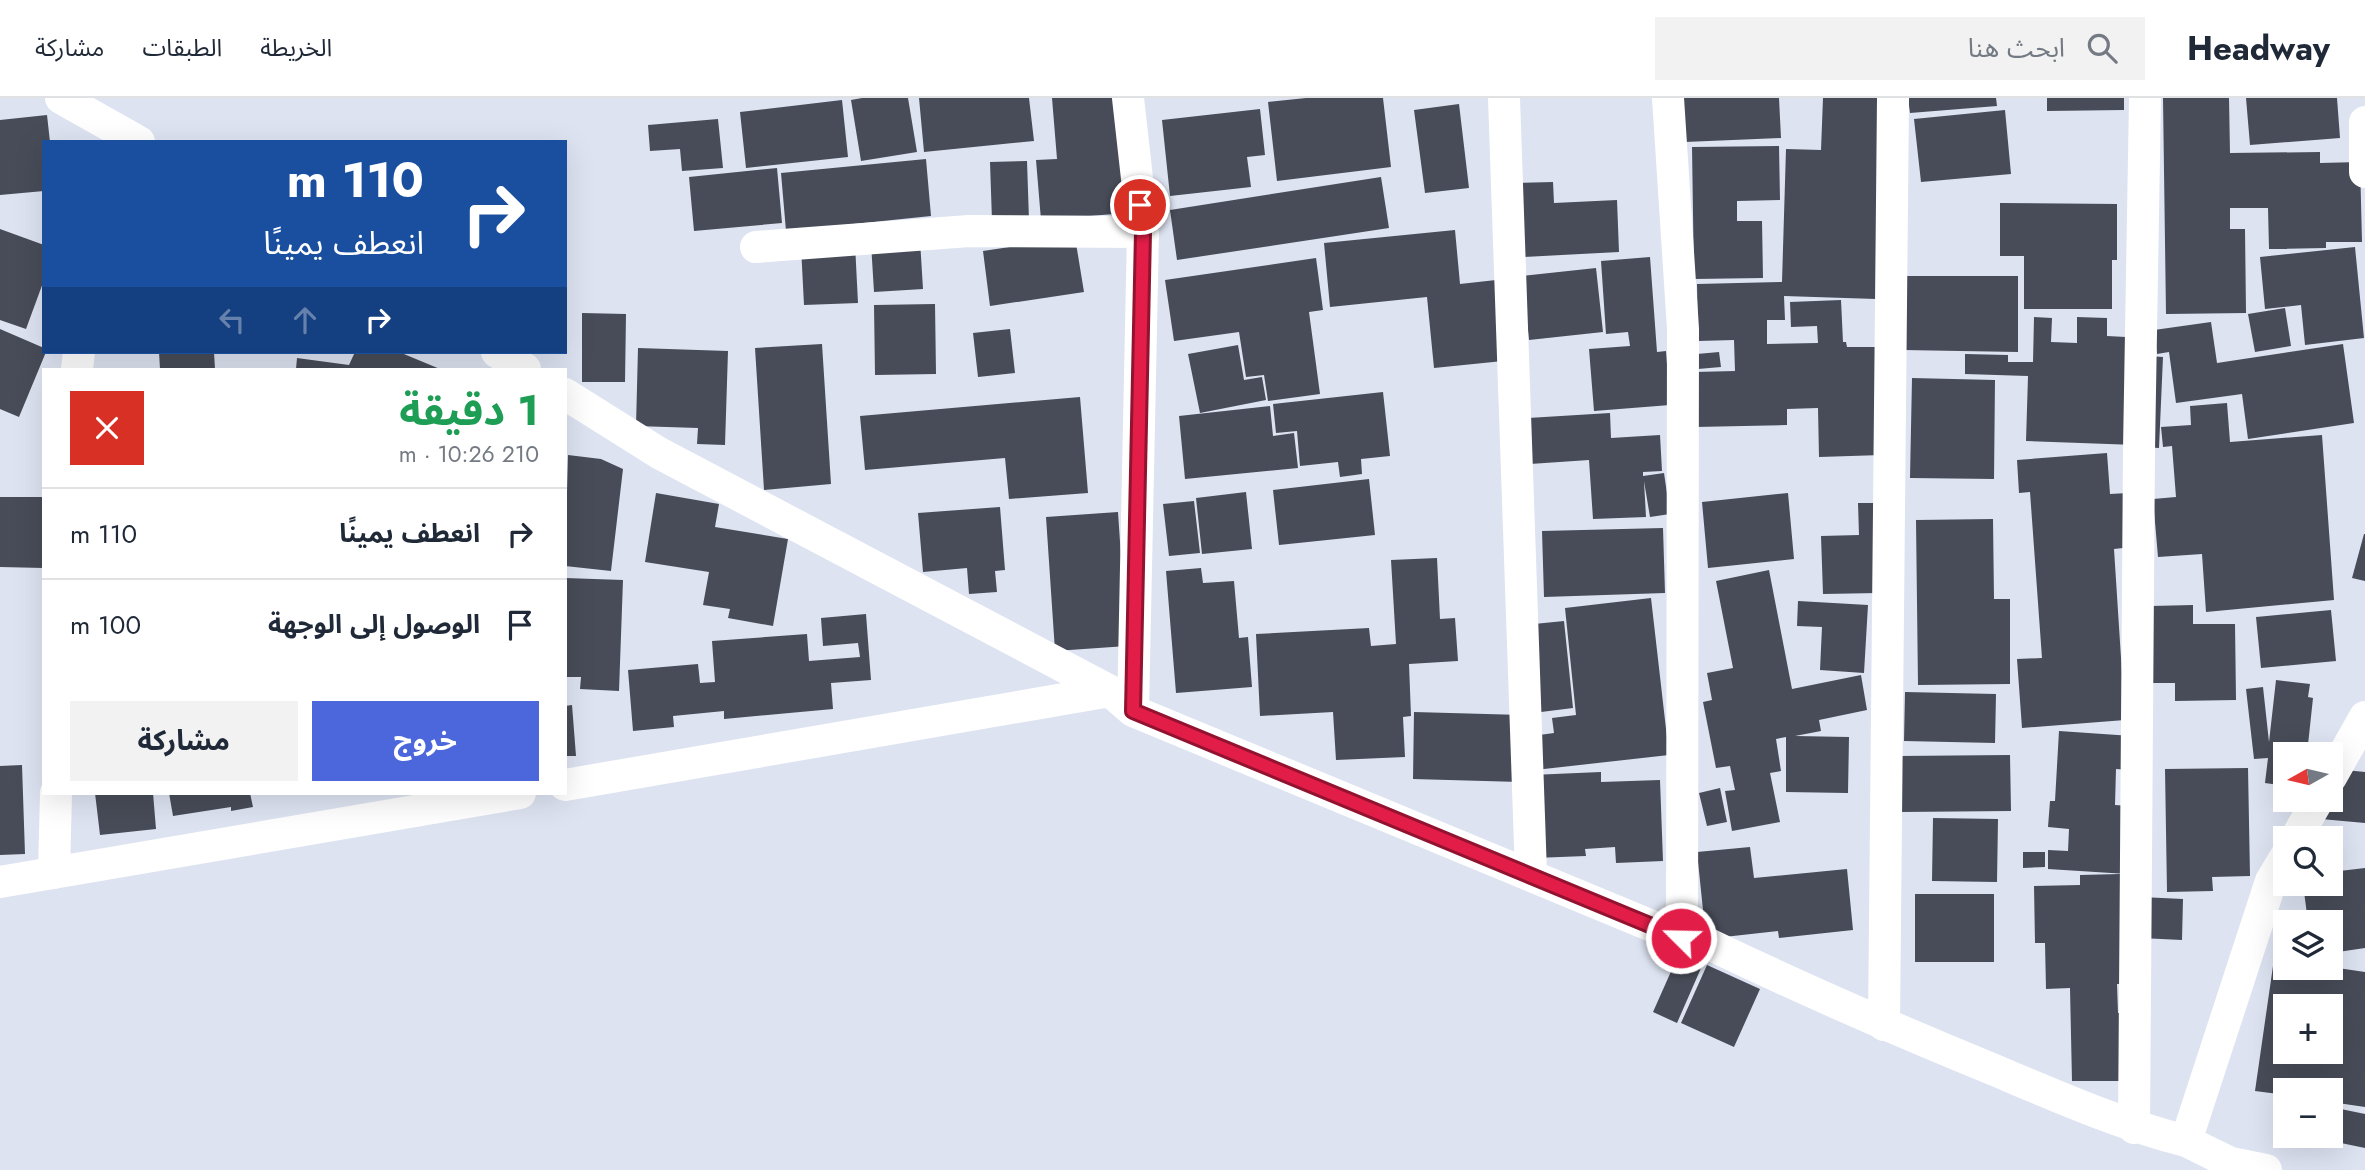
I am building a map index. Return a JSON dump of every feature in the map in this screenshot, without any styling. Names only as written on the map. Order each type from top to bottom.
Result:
[{"type":"street","points":[[61,98],[106,133],[132,140]]},
{"type":"street","points":[[1122,701],[1143,232],[1128,98]]},
{"type":"street","points":[[1504,98],[1531,874]]},
{"type":"street","points":[[567,395],[659,453],[1122,701],[1681,938],[1683,329],[1668,98]]},
{"type":"street","points":[[1884,1025],[1893,98]]},
{"type":"street","points":[[2134,1128],[2139,450],[2145,98]]},
{"type":"street","points":[[2365,121],[2365,172]]},
{"type":"street","points":[[756,247],[969,231],[1143,232]]},
{"type":"street","points":[[500,354],[523,368]]},
{"type":"street","points":[[567,785],[1122,701]]},
{"type":"street","points":[[2343,756],[2365,717]]},
{"type":"street","points":[[54,873],[56,795]]},
{"type":"street","points":[[0,883],[508,795]]},
{"type":"street","points":[[2186,1142],[2273,878]]},
{"type":"street","points":[[1682,931],[1785,982],[2134,1128],[2186,1142],[2231,1163],[2266,1170]]},
{"type":"building","points":[[908,98],[917,152],[861,161],[851,100]]},
{"type":"building","points":[[919,98],[1029,98],[1034,141],[924,152]]},
{"type":"building","points":[[1052,98],[1131,98],[1126,213],[1041,220],[1036,160],[1057,159]]},
{"type":"building","points":[[1306,98],[1383,98],[1391,167],[1277,181],[1268,102]]},
{"type":"building","points":[[1683,98],[1779,98],[1781,138],[1685,142]]},
{"type":"building","points":[[1823,98],[1882,98],[1876,299],[1784,296],[1785,320],[1767,320],[1767,344],[1818,343],[1817,326],[1791,327],[1790,302],[1841,300],[1843,342],[1846,342],[1847,347],[1879,347],[1882,455],[1819,457],[1818,408],[1787,409],[1787,425],[1695,427],[1694,372],[1735,371],[1734,340],[1698,341],[1697,284],[1782,282],[1786,149],[1821,150]]},
{"type":"building","points":[[1908,98],[1996,98],[1997,106],[1910,113]]},
{"type":"building","points":[[2047,98],[2124,98],[2124,110],[2047,111]]},
{"type":"building","points":[[2163,98],[2229,98],[2230,153],[2320,152],[2320,163],[2360,162],[2362,242],[2326,242],[2326,248],[2269,249],[2268,208],[2230,208],[2230,229],[2245,229],[2246,313],[2166,314]]},
{"type":"building","points":[[2246,98],[2337,98],[2340,138],[2250,145]]},
{"type":"building","points":[[842,100],[848,157],[746,168],[740,112]]},
{"type":"building","points":[[1459,104],[1469,188],[1425,193],[1414,110]]},
{"type":"building","points":[[1260,109],[1265,155],[1247,157],[1251,187],[1170,196],[1162,120]]},
{"type":"building","points":[[2005,110],[2011,174],[1921,182],[1914,119]]},
{"type":"building","points":[[47,115],[50,140],[42,140],[42,191],[0,195],[0,120]]},
{"type":"building","points":[[718,119],[723,168],[682,171],[680,149],[650,151],[648,125]]},
{"type":"building","points":[[1779,146],[1780,200],[1737,201],[1737,221],[1762,221],[1763,278],[1694,279],[1692,147]]},
{"type":"building","points":[[926,159],[931,216],[786,231],[781,173]]},
{"type":"building","points":[[1027,161],[1029,220],[992,221],[990,162]]},
{"type":"building","points":[[777,168],[782,223],[694,231],[689,177]]},
{"type":"building","points":[[1381,177],[1389,228],[1177,260],[1170,210]]},
{"type":"building","points":[[1553,182],[1554,203],[1617,200],[1619,252],[1504,258],[1514,183]]},
{"type":"building","points":[[2000,203],[2117,204],[2117,260],[2112,260],[2112,309],[2024,309],[2024,256],[2000,256]]},
{"type":"building","points":[[0,229],[42,244],[42,285],[26,329],[0,320]]},
{"type":"building","points":[[1455,230],[1460,284],[1496,280],[1503,361],[1434,368],[1427,297],[1330,307],[1324,243]]},
{"type":"building","points":[[1075,237],[1084,292],[990,306],[983,251]]},
{"type":"building","points":[[920,240],[923,289],[874,292],[871,243]]},
{"type":"building","points":[[855,244],[858,303],[804,305],[801,247]]},
{"type":"building","points":[[2355,247],[2364,338],[2305,345],[2301,305],[2265,309],[2260,257]]},
{"type":"building","points":[[1650,257],[1657,352],[1666,351],[1670,405],[1594,411],[1589,349],[1630,346],[1628,332],[1606,334],[1601,261]]},
{"type":"building","points":[[1316,258],[1323,310],[1309,312],[1320,394],[1268,401],[1264,375],[1246,377],[1239,332],[1174,341],[1165,280]]},
{"type":"building","points":[[1596,268],[1603,332],[1529,340],[1522,276]]},
{"type":"building","points":[[1904,276],[2018,276],[2018,352],[1903,350]]},
{"type":"building","points":[[935,304],[936,374],[875,375],[874,305]]},
{"type":"building","points":[[2285,308],[2291,346],[2255,352],[2248,314]]},
{"type":"building","points":[[582,313],[626,314],[625,382],[582,382]]},
{"type":"building","points":[[2034,317],[2052,318],[2051,342],[2077,343],[2077,317],[2107,318],[2107,336],[2126,337],[2136,445],[2026,441],[2028,376],[1965,374],[1965,354],[2008,355],[2008,362],[2033,362]]},
{"type":"building","points":[[2211,322],[2217,363],[2343,344],[2354,423],[2248,439],[2242,394],[2176,403],[2169,352],[2157,354],[2154,330]]},
{"type":"building","points":[[0,329],[42,347],[42,354],[45,354],[19,417],[0,409]]},
{"type":"building","points":[[1010,329],[1015,373],[978,377],[973,333]]},
{"type":"building","points":[[822,344],[831,484],[764,490],[755,348]]},
{"type":"building","points":[[1238,345],[1244,380],[1262,377],[1266,400],[1200,413],[1188,354]]},
{"type":"building","points":[[638,348],[728,351],[725,445],[697,444],[698,428],[636,426]]},
{"type":"building","points":[[1719,352],[1721,367],[1698,369],[1697,354]]},
{"type":"building","points":[[159,354],[214,354],[215,368],[160,368]]},
{"type":"building","points":[[354,354],[404,354],[438,368],[296,368],[297,358],[349,365]]},
{"type":"building","points":[[2148,356],[2163,357],[2159,448],[2144,447]]},
{"type":"building","points":[[1912,378],[1995,380],[1994,479],[1910,478]]},
{"type":"building","points":[[1383,392],[1390,456],[1361,459],[1362,474],[1340,477],[1338,462],[1300,466],[1297,431],[1276,433],[1273,404]]},
{"type":"building","points":[[1080,397],[1088,493],[1009,499],[1005,458],[865,470],[860,416]]},
{"type":"building","points":[[2227,403],[2230,442],[2322,435],[2334,600],[2206,612],[2202,554],[2158,557],[2153,499],[2176,497],[2172,446],[2163,447],[2161,427],[2191,425],[2190,406]]},
{"type":"building","points":[[1270,406],[1273,436],[1294,433],[1298,468],[1185,479],[1179,416]]},
{"type":"building","points":[[1610,413],[1611,438],[1660,435],[1662,471],[1643,472],[1643,476],[1664,473],[1670,514],[1650,517],[1644,481],[1646,517],[1593,519],[1589,460],[1530,464],[1528,418]]},
{"type":"building","points":[[2107,453],[2110,494],[2128,493],[2132,547],[2114,549],[2125,720],[2022,728],[2017,659],[2042,658],[2030,492],[2019,493],[2017,460]]},
{"type":"building","points":[[568,455],[601,459],[623,469],[611,571],[567,566]]},
{"type":"building","points":[[1369,479],[1375,535],[1279,545],[1273,490]]},
{"type":"building","points":[[1246,492],[1252,549],[1202,554],[1196,498]]},
{"type":"building","points":[[656,493],[719,504],[715,527],[788,539],[773,626],[728,618],[730,609],[703,605],[709,572],[645,562]]},
{"type":"building","points":[[1788,493],[1794,559],[1708,568],[1702,502]]},
{"type":"building","points":[[0,497],[42,497],[42,568],[0,567]]},
{"type":"building","points":[[1194,501],[1200,553],[1169,556],[1163,504]]},
{"type":"building","points":[[1858,503],[1876,503],[1878,593],[1823,594],[1821,536],[1859,535]]},
{"type":"building","points":[[1000,507],[1005,570],[995,571],[997,592],[969,594],[967,568],[923,572],[918,513]]},
{"type":"building","points":[[1118,512],[1127,646],[1055,651],[1046,517]]},
{"type":"building","points":[[1993,519],[1994,599],[2010,599],[2010,684],[1918,685],[1916,520]]},
{"type":"building","points":[[1663,528],[1665,593],[1544,597],[1542,531]]},
{"type":"building","points":[[2365,534],[2365,581],[2352,578]]},
{"type":"building","points":[[1437,558],[1440,619],[1455,618],[1458,661],[1409,664],[1411,716],[1403,717],[1405,757],[1336,760],[1333,712],[1260,716],[1256,634],[1369,628],[1371,646],[1396,644],[1391,560]]},
{"type":"building","points":[[1201,568],[1203,583],[1234,581],[1239,638],[1248,637],[1252,687],[1176,693],[1166,571]]},
{"type":"building","points":[[1769,570],[1792,689],[1861,675],[1867,710],[1819,720],[1821,731],[1795,736],[1849,737],[1848,793],[1786,792],[1786,737],[1776,739],[1781,771],[1770,773],[1780,822],[1732,831],[1725,791],[1735,790],[1730,766],[1716,768],[1703,702],[1712,700],[1707,673],[1733,668],[1716,581]]},
{"type":"building","points":[[567,578],[623,580],[619,691],[580,689],[581,677],[567,677]]},
{"type":"building","points":[[1651,598],[1669,755],[1535,770],[1532,736],[1554,733],[1552,718],[1576,715],[1565,608]]},
{"type":"building","points":[[1798,601],[1868,605],[1864,673],[1820,670],[1822,627],[1797,626]]},
{"type":"building","points":[[2193,605],[2193,624],[2235,624],[2236,700],[2175,701],[2175,683],[2153,683],[2151,606]]},
{"type":"building","points":[[2331,610],[2336,661],[2261,668],[2256,617]]},
{"type":"building","points":[[866,614],[871,680],[831,683],[833,709],[724,719],[724,711],[673,716],[674,727],[633,731],[628,670],[698,664],[700,683],[715,682],[712,641],[807,634],[809,661],[860,657],[858,643],[823,646],[821,618]]},
{"type":"building","points":[[1564,621],[1573,708],[1533,713],[1524,625]]},
{"type":"building","points":[[2276,680],[2310,684],[2308,697],[2313,698],[2308,742],[2273,742],[2273,784],[2265,783],[2268,758],[2254,759],[2246,689],[2263,687],[2269,742]]},
{"type":"building","points":[[1905,692],[1996,694],[1995,743],[1904,741]]},
{"type":"building","points":[[572,705],[576,756],[567,756],[567,706]]},
{"type":"building","points":[[1414,712],[1522,715],[1520,782],[1413,779]]},
{"type":"building","points":[[2059,731],[2132,736],[2130,770],[2116,769],[2115,805],[2131,806],[2127,874],[2048,869],[2048,850],[2068,851],[2069,829],[2048,827],[2050,801],[2055,801]]},
{"type":"building","points":[[2010,755],[2011,811],[1900,812],[1899,756]]},
{"type":"building","points":[[22,765],[25,854],[0,855],[0,766]]},
{"type":"building","points":[[2248,768],[2250,876],[2212,877],[2213,891],[2167,892],[2165,769]]},
{"type":"building","points":[[2345,770],[2365,772],[2365,823],[2321,819],[2324,812],[2343,812]]},
{"type":"building","points":[[1601,772],[1601,782],[1660,780],[1663,861],[1616,863],[1615,847],[1585,849],[1586,856],[1534,858],[1531,775]]},
{"type":"building","points":[[1720,788],[1727,822],[1707,826],[1699,793]]},
{"type":"building","points":[[95,795],[153,795],[156,829],[100,835]]},
{"type":"building","points":[[169,795],[250,795],[253,807],[231,811],[231,807],[173,816]]},
{"type":"building","points":[[1933,818],[1998,819],[1997,882],[1932,881]]},
{"type":"building","points":[[1750,847],[1754,878],[1847,869],[1853,930],[1779,938],[1778,931],[1706,939],[1697,852]]},
{"type":"building","points":[[2023,852],[2045,852],[2045,867],[2023,868]]},
{"type":"building","points":[[2365,868],[2365,948],[2343,951],[2343,910],[2306,910],[2305,896],[2343,896],[2343,871]]},
{"type":"building","points":[[2120,874],[2128,984],[2117,984],[2118,1013],[2131,1013],[2132,1081],[2072,1081],[2070,988],[2046,989],[2045,943],[2035,943],[2034,886],[2080,885],[2080,875]]},
{"type":"building","points":[[1915,894],[1994,894],[1994,962],[1915,962]]},
{"type":"building","points":[[2141,897],[2183,899],[2182,940],[2140,938]]},
{"type":"building","points":[[1681,949],[1705,959],[1677,1023],[1653,1012]]},
{"type":"building","points":[[1707,965],[1760,989],[1734,1047],[1681,1023]]},
{"type":"building","points":[[2273,966],[2273,980],[2343,980],[2343,969],[2365,972],[2365,1107],[2343,1104],[2343,1078],[2273,1078],[2273,1093],[2255,1091]]},
{"type":"building","points":[[2343,1109],[2365,1114],[2365,1148],[2343,1143]]},
{"type":"route","points":[[1140,205],[1143,232],[1133,711],[1681,938]]}]
